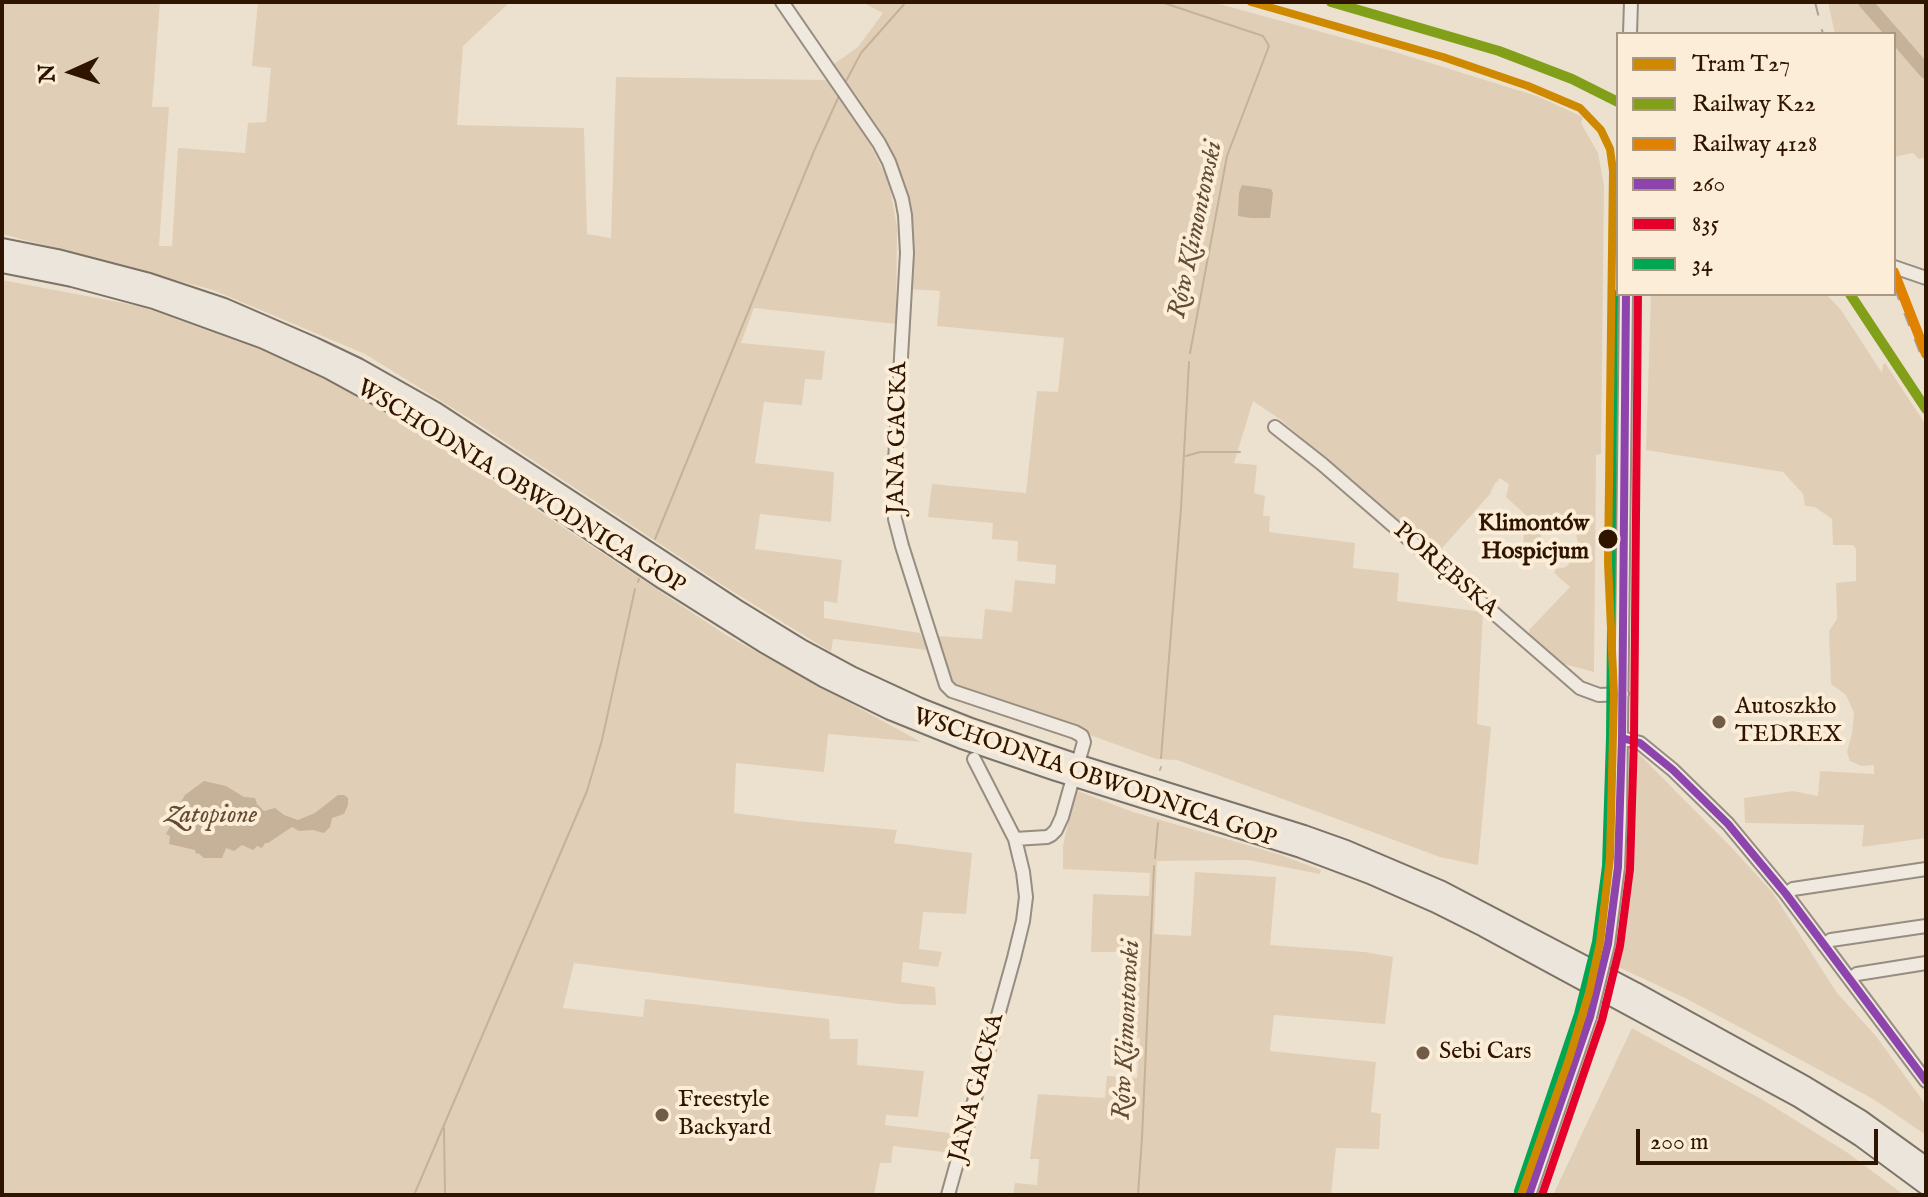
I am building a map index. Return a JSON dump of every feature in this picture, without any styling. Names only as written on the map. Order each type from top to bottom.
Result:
[{"type":"highway","name":"WSCHODNIA OBWODNICA GOP","points":[[2,248],[57,259],[161,287],[224,308],[358,368],[434,411],[739,611],[851,676],[971,728],[1304,835],[1440,890],[1596,971],[1805,1086],[1861,1120],[1926,1167]]},
{"type":"highway","name":"WSCHODNIA OBWODNICA GOP","points":[[2,263],[72,277],[154,299],[264,339],[329,369],[442,433],[689,596],[825,678],[890,710],[962,739],[1301,848],[1436,903],[1798,1097],[1861,1137],[1926,1185]]},
{"type":"street","name":"JANA GACKA","points":[[782,2],[879,143],[902,199],[907,253],[894,479],[895,519],[943,677],[952,691],[1082,736],[1084,742],[1080,756]]},
{"type":"street","points":[[1630,32],[1631,2]]},
{"type":"street","points":[[1896,268],[1926,278]]},
{"type":"street","points":[[1529,1195],[1590,1017],[1608,944],[1618,867],[1626,296]]},
{"type":"street","name":"PORĘBSKA","points":[[1275,427],[1322,464],[1580,688],[1599,695],[1622,694]]},
{"type":"street","points":[[1622,738],[1640,743],[1673,770],[1728,824],[1786,894],[1926,1081]]},
{"type":"street","name":"JANA GACKA","points":[[948,1195],[1023,921],[1026,897],[1015,839],[974,759]]},
{"type":"street","points":[[1015,839],[1051,835],[1062,817],[1071,785]]},
{"type":"street","points":[[1786,894],[1793,889],[1926,869]]},
{"type":"street","points":[[1824,945],[1831,940],[1926,926]]},
{"type":"street","points":[[1850,979],[1857,974],[1926,963]]},
{"type":"shaded area","points":[[3,2],[160,2],[152,107],[169,107],[159,246],[172,246],[178,148],[245,153],[248,123],[266,122],[271,68],[252,66],[258,2],[510,2],[463,46],[457,125],[584,128],[587,234],[611,238],[616,77],[827,80],[866,136],[889,182],[897,227],[896,324],[754,308],[741,343],[825,351],[822,380],[805,379],[802,405],[764,402],[755,463],[834,472],[831,522],[760,514],[755,549],[842,560],[837,603],[824,601],[824,618],[920,633],[928,650],[833,639],[831,652],[365,354],[213,290],[2,234]]},
{"type":"shaded area","points":[[862,2],[1212,2],[1395,52],[1537,96],[1583,117],[1581,123],[1598,153],[1604,185],[1601,454],[1596,455],[1594,672],[1564,664],[1529,634],[1529,630],[1570,587],[1554,573],[1556,569],[1566,567],[1576,556],[1576,533],[1572,526],[1563,521],[1546,521],[1538,528],[1542,532],[1539,542],[1524,543],[1522,521],[1527,516],[1506,497],[1509,484],[1500,478],[1490,494],[1436,555],[1281,420],[1253,401],[1234,463],[1257,465],[1254,493],[1265,496],[1263,516],[1270,516],[1269,532],[1355,543],[1353,568],[1399,573],[1397,601],[1483,612],[1477,724],[1491,727],[1478,865],[1440,857],[1177,760],[1156,759],[952,685],[937,636],[982,639],[985,609],[1012,612],[1015,580],[1055,584],[1056,565],[1017,561],[1018,541],[992,539],[993,523],[928,517],[932,484],[1026,493],[1037,391],[1058,392],[1064,338],[937,326],[940,291],[910,289],[910,209],[899,168],[881,134],[834,64],[858,47],[883,13]]},
{"type":"shaded area","points":[[1828,2],[1926,2],[1926,157],[1919,159],[1913,153],[1896,157],[1896,32],[1835,32]]},
{"type":"shaded area","points":[[2,280],[144,307],[255,347],[360,395],[726,635],[921,742],[828,734],[824,772],[736,763],[734,813],[897,830],[894,843],[972,853],[966,914],[923,912],[919,949],[942,952],[938,967],[903,962],[901,982],[935,987],[936,1005],[900,1004],[574,963],[563,1008],[643,1017],[645,999],[829,1019],[830,1039],[858,1039],[857,1065],[924,1071],[918,1117],[886,1115],[885,1125],[958,1134],[952,1153],[893,1146],[891,1163],[880,1163],[874,1195],[2,1195]]},
{"type":"shaded area","points":[[1651,296],[1828,296],[1841,310],[1882,373],[1885,363],[1926,425],[1926,838],[1862,847],[1864,825],[1745,823],[1744,798],[1793,791],[1818,796],[1820,771],[1874,774],[1874,765],[1861,766],[1850,761],[1847,752],[1854,713],[1846,695],[1831,684],[1829,631],[1837,619],[1836,583],[1856,581],[1856,549],[1853,545],[1833,545],[1832,519],[1815,507],[1805,506],[1803,494],[1783,472],[1646,450]]},
{"type":"shaded area","points":[[1633,748],[1773,893],[1837,993],[1876,1036],[1926,1105],[1926,1135],[1873,1099],[1685,998],[1616,966],[1633,818]]},
{"type":"shaded area","points":[[1075,790],[1133,812],[1278,854],[1321,870],[1320,874],[1248,860],[1157,861],[1154,934],[1191,936],[1195,872],[1276,877],[1270,945],[1393,957],[1385,1024],[1274,1015],[1270,1051],[1376,1062],[1371,1112],[1381,1114],[1379,1149],[1336,1148],[1331,1195],[1013,1195],[1015,1183],[1037,1185],[1039,1159],[1030,1159],[1038,1094],[1105,1098],[1107,1076],[1137,1078],[1140,1038],[1122,1037],[1125,952],[1091,952],[1093,894],[1149,896],[1150,873],[1063,869],[1063,846]]},
{"type":"shaded area","points":[[1632,1028],[1763,1100],[1848,1153],[1904,1195],[1553,1195]]},
{"type":"water","points":[[1242,185],[1271,189],[1270,218],[1238,216]]},
{"type":"water","name":"Zatopione","points":[[204,781],[226,786],[244,797],[255,798],[264,811],[275,808],[298,820],[315,813],[338,795],[348,798],[348,805],[344,814],[332,818],[330,827],[324,833],[299,831],[292,827],[262,848],[257,846],[253,850],[242,845],[234,851],[226,848],[222,858],[204,858],[195,850],[169,844],[170,836],[166,834],[185,795]]},
{"type":"waterway","points":[[845,83],[861,53],[906,2]]},
{"type":"waterway","name":"Rów Klimontowski","points":[[1161,2],[1263,36],[1269,46],[1227,156],[1190,353]]},
{"type":"waterway","points":[[1865,2],[1891,32]]},
{"type":"waterway","points":[[1896,37],[1926,72]]},
{"type":"waterway","points":[[655,539],[839,96]]},
{"type":"waterway","name":"Rów Klimontowski","points":[[1161,758],[1189,362]]},
{"type":"waterway","points":[[1186,456],[1200,452],[1240,452]]},
{"type":"waterway","points":[[414,1195],[587,791],[602,740],[635,589]]},
{"type":"waterway","name":"Rów Klimontowski","points":[[1155,858],[1158,823]]},
{"type":"waterway","name":"Rów Klimontowski","points":[[1138,1195],[1154,866]]},
{"type":"waterway","points":[[444,1128],[445,1195]]},
{"type":"railway","points":[[1815,2],[1822,32]]},
{"type":"railway","points":[[1896,292],[1926,368]]},
{"type":"tram line","name":"T27","points":[[1251,2],[1443,57],[1528,86],[1580,108],[1601,130],[1610,149],[1613,171],[1608,563],[1614,694],[1610,858],[1600,943],[1589,993],[1521,1195]]},
{"type":"rail line","name":"K22","points":[[1331,2],[1499,51],[1572,79],[1616,101]]},
{"type":"rail line","name":"4128","points":[[1896,277],[1926,354]]},
{"type":"rail line","name":"K22","points":[[1851,296],[1926,409]]},
{"type":"transit line","name":"34","points":[[1518,1191],[1578,1014],[1596,942],[1606,866],[1614,294]]},
{"type":"transit line","name":"260","points":[[1529,1195],[1590,1017],[1608,944],[1618,867],[1626,296]]},
{"type":"transit line","name":"835","points":[[1542,1195],[1602,1020],[1620,946],[1630,869],[1638,296]]},
{"type":"transit line","name":"260","points":[[1622,738],[1640,743],[1673,770],[1728,824],[1786,894],[1926,1081]]},
{"type":"place","name":"Klimontów Hospicjum","points":[[1608,539]]},
{"type":"place","name":"Autoszkło TEDREX","points":[[1719,722]]},
{"type":"place","name":"Sebi Cars","points":[[1423,1053]]},
{"type":"place","name":"Freestyle Backyard","points":[[662,1115]]}]
